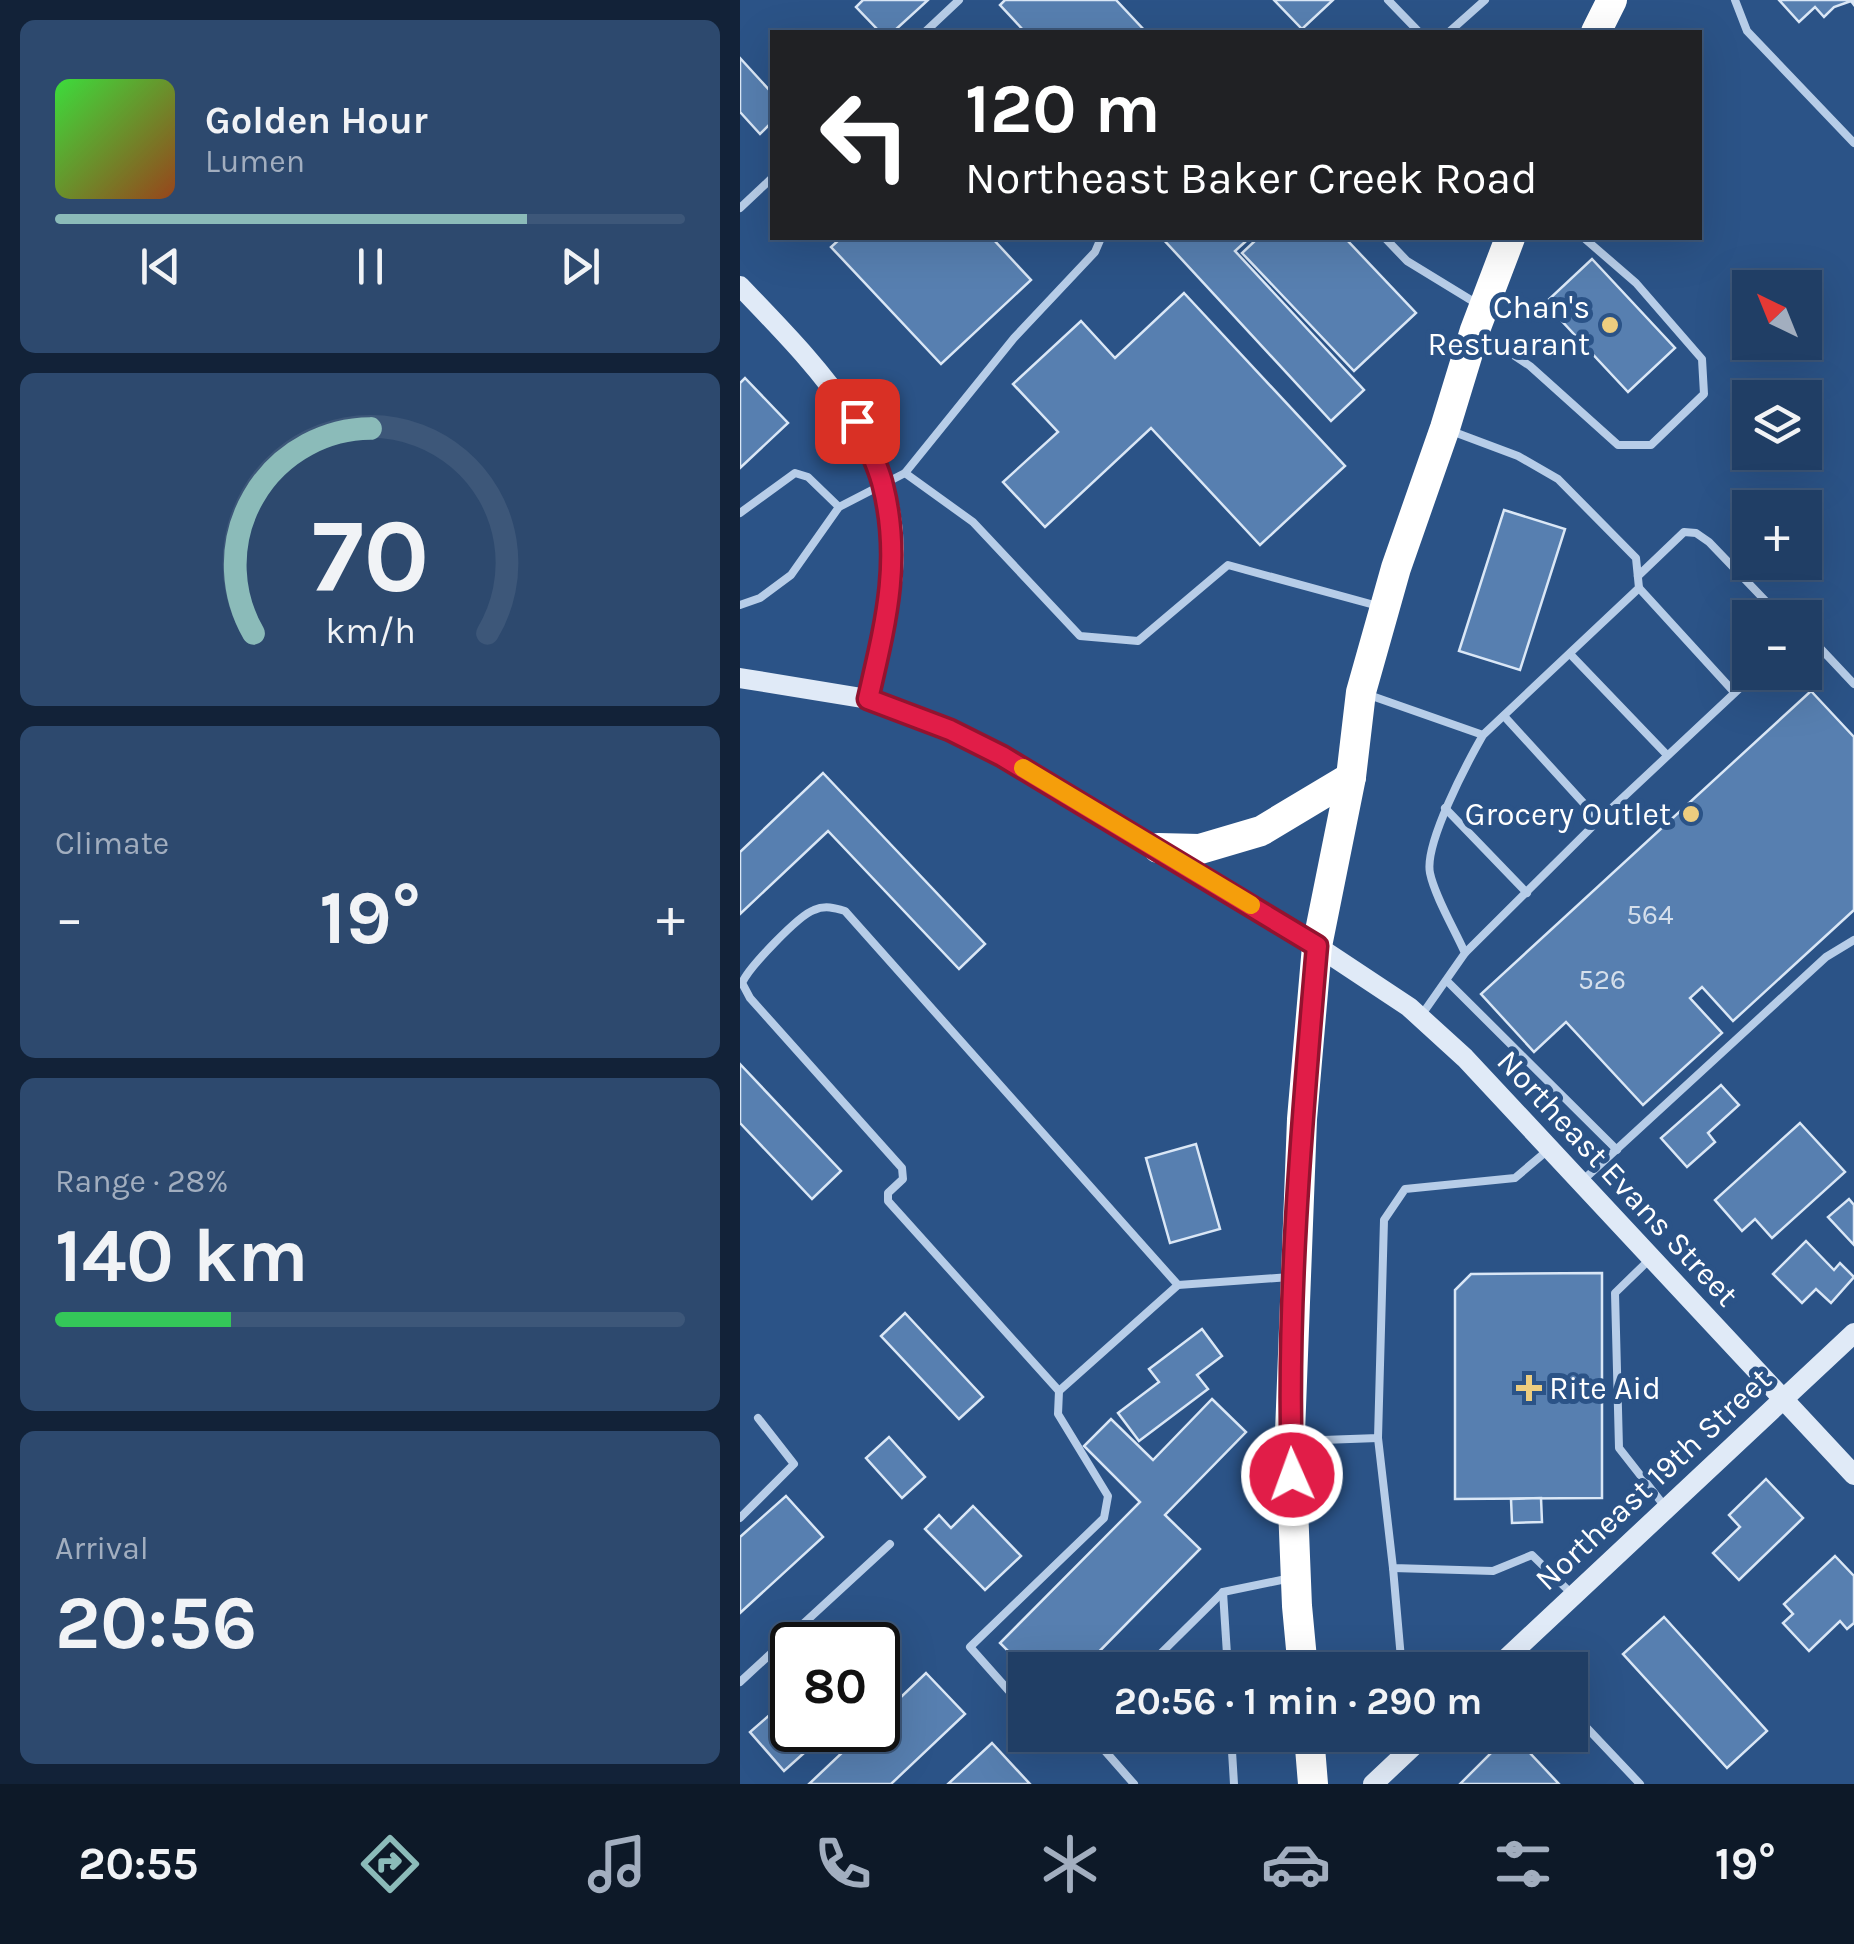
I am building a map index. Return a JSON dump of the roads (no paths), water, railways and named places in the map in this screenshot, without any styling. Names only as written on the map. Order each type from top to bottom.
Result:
[{"type":"highway","points":[[1597,30],[1612,0]]},
{"type":"highway","points":[[1301,1652],[1291,1441],[1294,1277],[1317,946],[1351,776],[1361,692],[1396,568],[1509,240]]},
{"type":"highway","points":[[1158,848],[1200,849],[1261,831],[1351,776]]},
{"type":"highway","points":[[1310,1752],[1313,1784]]},
{"type":"street","points":[[740,286],[821,372],[857,421],[883,483],[894,546],[890,605],[868,699]]},
{"type":"street","name":"Northeast Evans Street","points":[[740,678],[868,699],[950,730],[1002,756],[1158,848],[1317,946],[1420,1017],[1465,1058],[1854,1475]]},
{"type":"street","name":"Northeast 19th Street","points":[[1514,1651],[1854,1332]]},
{"type":"street","points":[[1373,1784],[1407,1752]]},
{"type":"lane","points":[[927,30],[959,0]]},
{"type":"lane","points":[[1388,0],[1417,30]]},
{"type":"lane","points":[[1450,30],[1484,0]]},
{"type":"lane","points":[[1735,0],[1747,31],[1854,143]]},
{"type":"lane","points":[[740,208],[770,180]]},
{"type":"lane","points":[[740,605],[760,598],[791,575],[839,507],[905,473],[1014,338],[1095,252],[1100,240]]},
{"type":"lane","points":[[1387,240],[1618,445],[1652,445],[1704,394],[1702,359],[1636,283],[1586,240]]},
{"type":"lane","points":[[1420,1017],[1465,952],[1734,692],[1639,588],[1636,558],[1558,479],[1518,456],[1445,428]]},
{"type":"lane","points":[[740,513],[795,472],[808,477],[839,507]]},
{"type":"lane","points":[[905,473],[972,522],[1080,636],[1138,641],[1228,565],[1387,608]]},
{"type":"lane","points":[[1638,576],[1684,532],[1696,534],[1709,542],[1765,600]]},
{"type":"lane","points":[[1465,952],[1429,871],[1445,808],[1483,736],[1639,588]]},
{"type":"lane","points":[[1822,650],[1854,684]]},
{"type":"lane","points":[[1572,655],[1667,756]]},
{"type":"lane","points":[[1361,692],[1483,736]]},
{"type":"lane","points":[[1504,716],[1599,820]]},
{"type":"lane","points":[[1445,808],[1526,893]]},
{"type":"lane","points":[[1008,1690],[970,1646],[1104,1518],[1108,1496],[1058,1414],[1059,1391],[888,1201],[888,1193],[904,1179],[902,1168],[750,998],[742,983],[748,969],[812,910],[830,907],[846,911],[1178,1285]]},
{"type":"lane","points":[[1581,1182],[1826,957],[1854,940]]},
{"type":"lane","points":[[1447,981],[1617,1150]]},
{"type":"lane","points":[[1400,1652],[1378,1438],[1384,1220],[1405,1189],[1515,1178],[1549,1148]]},
{"type":"lane","points":[[1651,1258],[1615,1293],[1620,1448],[1666,1508]]},
{"type":"lane","points":[[1059,1391],[1178,1285],[1294,1277]]},
{"type":"lane","points":[[740,1518],[794,1464],[758,1418]]},
{"type":"lane","points":[[1291,1441],[1378,1438]]},
{"type":"lane","points":[[740,1682],[890,1544]]},
{"type":"lane","points":[[1393,1568],[1494,1571],[1532,1555],[1574,1596]]},
{"type":"lane","points":[[1162,1652],[1223,1592],[1296,1577]]},
{"type":"lane","points":[[1223,1592],[1227,1652]]},
{"type":"lane","points":[[1588,1729],[1640,1784]]},
{"type":"lane","points":[[1105,1752],[1134,1784]]},
{"type":"lane","points":[[1232,1752],[1234,1784]]},
{"type":"place","name":"Chan's Restuarant","points":[[1610,325]]},
{"type":"place","name":"Grocery Outlet","points":[[1691,814]]},
{"type":"place","name":"Rite Aid","points":[[1529,1388]]}]
